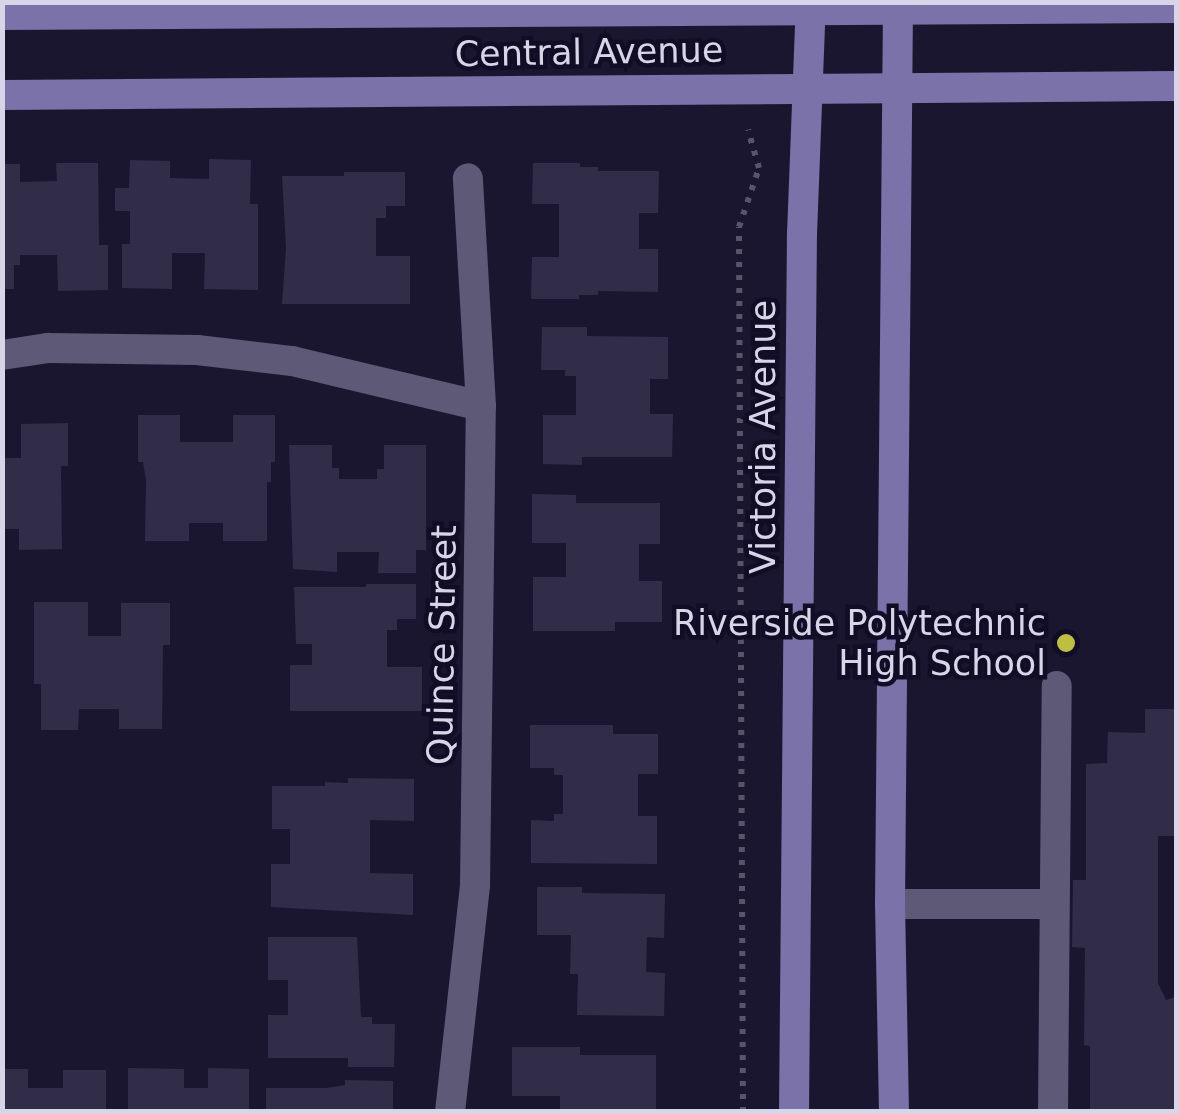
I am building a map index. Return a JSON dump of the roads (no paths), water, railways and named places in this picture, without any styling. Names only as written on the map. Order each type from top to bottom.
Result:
[{"type":"main road","name":"Central Avenue","points":[[2,15],[811,5],[1176,8]]},
{"type":"main road","name":"Victoria Avenue","points":[[794,1112],[802,234],[811,5]]},
{"type":"main road","points":[[894,1112],[890,904],[898,5]]},
{"type":"main road","name":"Central Avenue","points":[[2,95],[1176,86]]},
{"type":"street","name":"Quince Street","points":[[450,1112],[475,885],[481,406],[468,178]]},
{"type":"street","points":[[2,356],[48,348],[128,346],[254,356],[292,361],[481,406]]},
{"type":"street","points":[[1053,1112],[1056,686]]},
{"type":"street","points":[[890,904],[1052,904]]},
{"type":"place","name":"Riverside Polytechnic High School","points":[[1066,643]]}]
